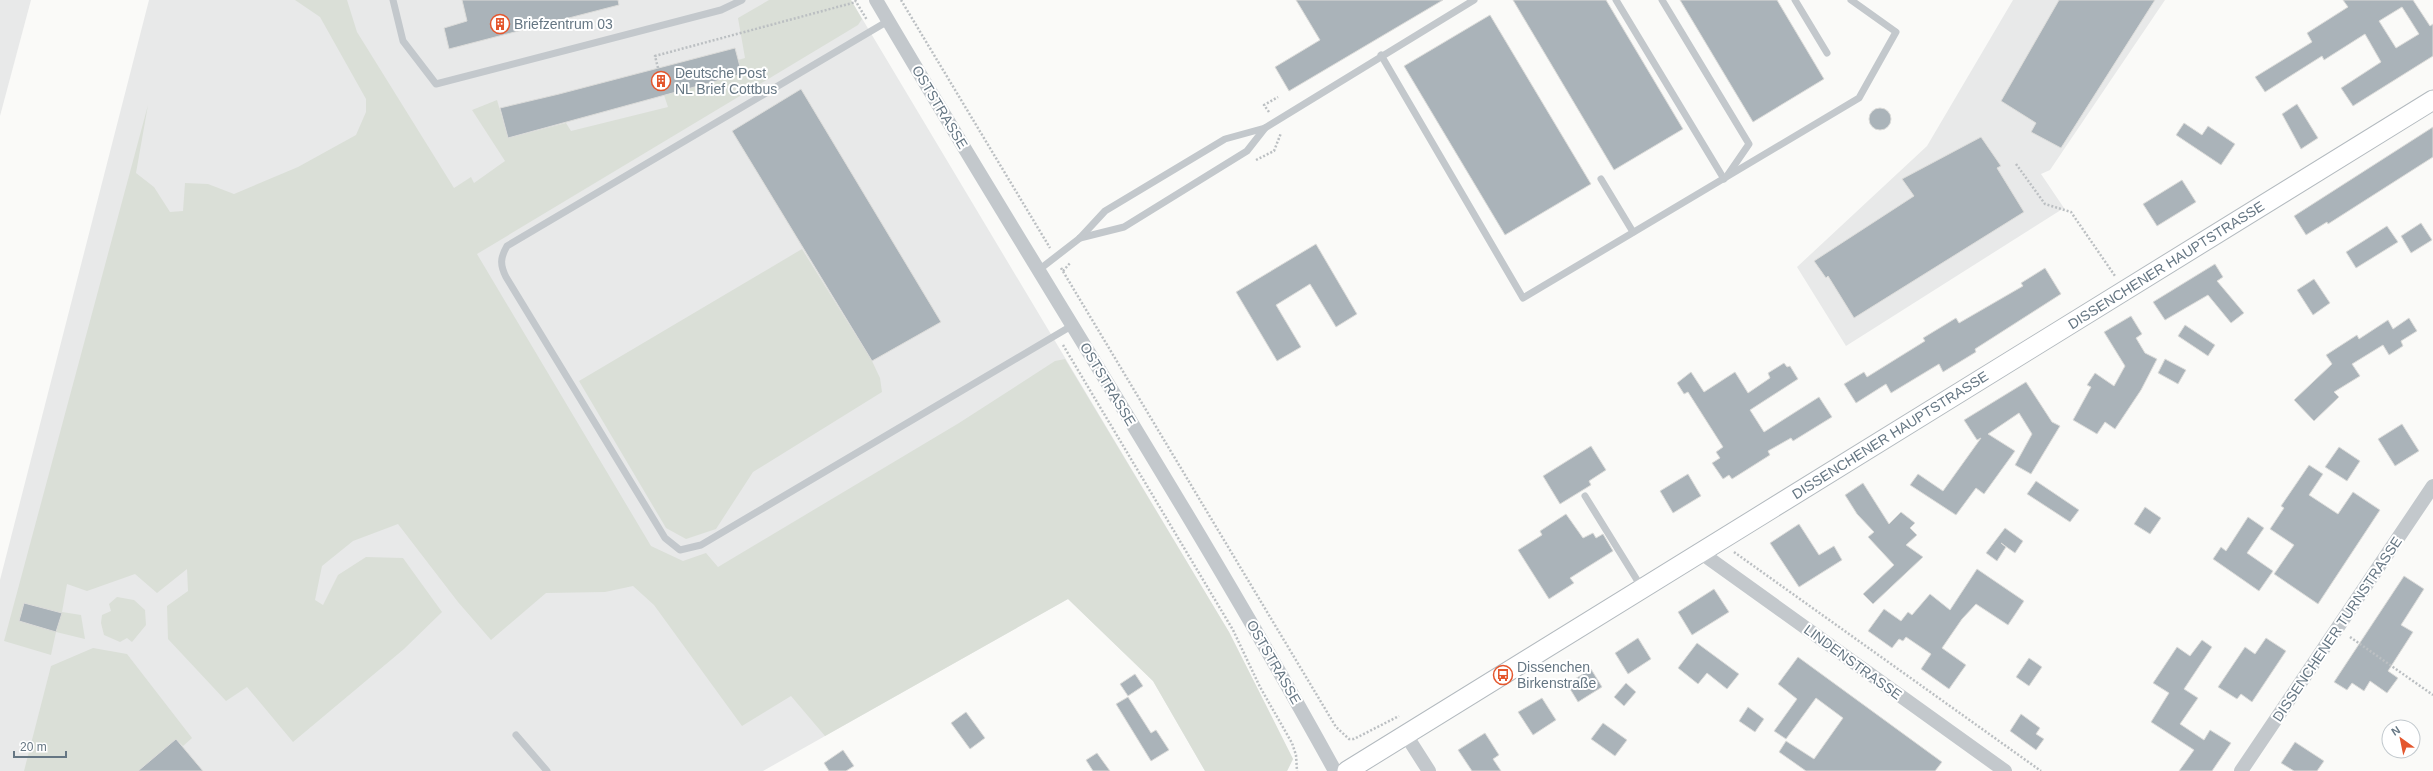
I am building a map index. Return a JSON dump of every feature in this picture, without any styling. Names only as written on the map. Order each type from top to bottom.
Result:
[{"type":"main road","name":"DISSENCHENER HAUPTSTRASSE","points":[[1356,769],[1406,734],[2433,100]]},
{"type":"street","name":"OSTSTRASSE","points":[[876,0],[1074,325],[1252,624],[1335,771]]},
{"type":"street","name":"DISSENCHENER TURNSTRASSE","points":[[2240,771],[2433,486]]},
{"type":"street","name":"LINDENSTRASSE","points":[[1700,552],[2005,771]]},
{"type":"street","points":[[1406,734],[1429,771]]},
{"type":"lane","points":[[393,0],[403,41],[436,84],[722,10],[742,0]]},
{"type":"lane","points":[[1040,269],[1080,238],[1105,211],[1225,139],[1265,128],[1381,55],[1474,0]]},
{"type":"lane","points":[[1616,0],[1724,179]]},
{"type":"lane","points":[[1662,0],[1749,144],[1724,179]]},
{"type":"lane","points":[[1795,0],[1828,53]]},
{"type":"lane","points":[[1381,55],[1523,298],[1859,98],[1896,32],[1851,0]]},
{"type":"lane","points":[[888,21],[507,246],[502,255],[500,266],[510,284],[665,538],[680,550],[701,545],[1074,325]]},
{"type":"lane","points":[[1080,238],[1124,227],[1247,150],[1265,128]]},
{"type":"lane","points":[[1601,178],[1633,232]]},
{"type":"lane","points":[[1585,496],[1642,588]]},
{"type":"lane","points":[[516,735],[547,771]]},
{"type":"path","points":[[901,0],[1336,727],[1349,739]]},
{"type":"path","points":[[658,68],[655,56],[856,1],[873,30]]},
{"type":"path","points":[[2016,164],[2045,204],[2071,212],[2124,290]]},
{"type":"path","points":[[1057,334],[1234,630],[1260,687],[1292,743],[1297,770]]},
{"type":"path","points":[[1730,549],[2041,771]]},
{"type":"path","points":[[2337,629],[2433,695]]},
{"type":"shaded area","points":[[0,0],[31,0],[0,116]]},
{"type":"shaded area","points":[[149,0],[851,0],[1229,632],[1293,759],[1287,771],[1205,771],[1153,681],[1068,599],[763,771],[0,771],[0,580]]},
{"type":"shaded area","points":[[295,0],[347,0],[357,32],[454,188],[471,177],[474,183],[505,161],[472,110],[497,100],[508,138],[566,123],[571,131],[668,107],[664,95],[742,74],[738,60],[745,58],[738,18],[769,0],[851,0],[862,19],[858,25],[477,254],[651,546],[683,561],[706,553],[718,567],[959,423],[1055,361],[1065,359],[1229,632],[1293,759],[1287,771],[1205,771],[1153,681],[1068,599],[825,736],[791,696],[742,726],[654,605],[633,586],[605,592],[546,593],[491,640],[458,602],[398,524],[353,541],[322,566],[315,600],[323,605],[338,575],[366,557],[403,558],[442,612],[404,649],[293,742],[247,687],[226,701],[168,639],[167,606],[188,591],[187,569],[157,593],[135,574],[87,591],[67,584],[62,612],[81,615],[85,639],[56,632],[51,655],[4,641],[148,105],[136,173],[154,187],[170,212],[183,211],[185,183],[208,184],[234,194],[298,167],[356,135],[366,112],[366,99],[320,17]],"holes":[[[24,603],[61,613],[56,631],[19,621]]]},
{"type":"shaded area","points":[[2013,0],[2165,0],[2050,170],[2041,174],[2064,208],[1846,346],[1797,267],[1927,146]]},
{"type":"shaded area","points":[[802,249],[872,361],[880,378],[882,392],[753,472],[716,529],[686,539],[666,528],[579,381]]},
{"type":"shaded area","points":[[117,597],[134,600],[145,610],[146,625],[132,642],[127,638],[120,642],[104,635],[101,623],[102,615],[111,611],[109,604]]},
{"type":"shaded area","points":[[93,648],[127,654],[192,738],[183,746],[176,739],[138,771],[24,771],[51,666]]},
{"type":"building","name":"Briefzentrum 03","points":[[462,0],[618,0],[619,5],[449,49],[444,28],[467,21]]},
{"type":"building","points":[[1296,0],[1443,0],[1289,91],[1275,67],[1320,40]]},
{"type":"building","points":[[1513,0],[1606,0],[1683,129],[1614,170]]},
{"type":"building","points":[[1680,0],[1777,0],[1824,79],[1753,122]]},
{"type":"building","points":[[2059,0],[2155,0],[2061,148],[2031,132],[2036,123],[2001,101]]},
{"type":"building","points":[[2343,0],[2413,0],[2430,26],[2433,24],[2433,56],[2353,106],[2341,88],[2381,62],[2365,34],[2324,60],[2322,56],[2265,92],[2255,77],[2312,42],[2307,33],[2348,7]],"holes":[[[2402,7],[2419,34],[2396,48],[2379,21]]]},
{"type":"building","points":[[1490,15],[1591,184],[1505,235],[1404,66]]},
{"type":"building","name":"Deutsche Post NL Brief Cottbus","points":[[735,48],[742,74],[508,138],[500,108]]},
{"type":"building","points":[[801,89],[941,322],[872,361],[732,131]]},
{"type":"building","points":[[2297,104],[2318,138],[2301,149],[2282,114]]},
{"type":"building","points":[[1880,108],[1888,111],[1891,119],[1888,127],[1880,130],[1872,127],[1869,119],[1872,111]]},
{"type":"building","points":[[2184,123],[2202,135],[2208,126],[2235,144],[2221,165],[2176,135]]},
{"type":"building","points":[[2433,127],[2433,157],[2328,224],[2327,222],[2306,235],[2294,216]]},
{"type":"building","points":[[1981,137],[2001,166],[1997,168],[2024,212],[1854,318],[1828,276],[1826,278],[1814,261],[1914,196],[1902,179]]},
{"type":"building","points":[[2182,180],[2196,202],[2157,226],[2143,204]]},
{"type":"building","points":[[2421,223],[2432,240],[2411,253],[2401,236]]},
{"type":"building","points":[[2387,226],[2398,242],[2356,268],[2346,252]]},
{"type":"building","points":[[1316,244],[1357,314],[1336,327],[1310,284],[1276,305],[1301,347],[1277,361],[1236,292]]},
{"type":"building","points":[[2215,264],[2223,277],[2217,281],[2244,313],[2231,323],[2208,295],[2165,320],[2153,302]]},
{"type":"building","points":[[2045,268],[2061,294],[1975,349],[1976,352],[1943,372],[1939,364],[1891,393],[1886,384],[1856,403],[1844,384],[1864,372],[1867,377],[1925,341],[1923,338],[1956,318],[1959,323],[2023,286],[2021,283]]},
{"type":"building","points":[[2314,279],[2330,303],[2313,315],[2297,290]]},
{"type":"building","points":[[2131,316],[2142,334],[2136,338],[2145,353],[2157,359],[2141,390],[2115,429],[2105,422],[2097,434],[2073,420],[2091,387],[2087,385],[2095,373],[2114,386],[2125,366],[2104,332]]},
{"type":"building","points":[[2409,318],[2417,331],[2401,341],[2403,346],[2389,355],[2383,345],[2352,364],[2360,376],[2334,392],[2339,397],[2314,421],[2294,400],[2332,364],[2326,355],[2357,335],[2359,339],[2388,320],[2393,329]]},
{"type":"building","points":[[2185,325],[2215,345],[2208,356],[2178,336]]},
{"type":"building","points":[[2165,359],[2186,370],[2178,384],[2158,373]]},
{"type":"building","points":[[1784,363],[1787,367],[1790,366],[1798,379],[1750,410],[1764,432],[1819,397],[1832,417],[1793,441],[1791,438],[1768,451],[1770,455],[1732,479],[1729,475],[1723,479],[1712,463],[1720,458],[1716,452],[1723,447],[1688,392],[1684,394],[1677,383],[1691,372],[1704,392],[1735,372],[1748,393],[1770,378],[1768,373]]},
{"type":"building","points":[[2026,382],[2052,422],[2060,426],[2031,474],[2015,465],[2032,434],[2019,413],[1988,434],[2015,451],[1984,494],[1976,488],[1956,515],[1910,485],[1918,474],[1943,491],[1981,438],[1977,440],[1964,420]]},
{"type":"building","points":[[2402,424],[2419,451],[2395,466],[2378,439]]},
{"type":"building","points":[[1591,446],[1606,470],[1589,481],[1591,485],[1560,504],[1543,476]]},
{"type":"building","points":[[2339,447],[2360,461],[2347,481],[2325,467]]},
{"type":"building","points":[[2309,465],[2323,474],[2309,495],[2338,514],[2353,492],[2380,510],[2318,604],[2274,574],[2294,545],[2270,529],[2284,508],[2281,506]]},
{"type":"building","points":[[1688,474],[1701,496],[1673,513],[1660,491]]},
{"type":"building","points":[[2036,481],[2079,510],[2070,522],[2027,494]]},
{"type":"building","points":[[1863,483],[1889,524],[1901,512],[1915,523],[1910,528],[1917,535],[1906,545],[1923,557],[1873,604],[1863,594],[1894,565],[1868,537],[1874,532],[1857,514],[1845,495]]},
{"type":"building","points":[[2145,507],[2161,518],[2150,534],[2134,524]]},
{"type":"building","points":[[1566,514],[1583,538],[1593,533],[1596,538],[1603,534],[1613,551],[1570,578],[1574,583],[1549,599],[1518,550],[1542,535],[1540,531]]},
{"type":"building","points":[[2248,517],[2264,528],[2247,553],[2273,571],[2259,591],[2213,559],[2221,547],[2226,551]]},
{"type":"building","points":[[1799,524],[1819,555],[1834,546],[1842,560],[1799,587],[1770,543]]},
{"type":"building","points":[[2005,528],[2023,541],[2015,553],[2001,543],[2006,547],[1997,561],[1986,553]]},
{"type":"building","points":[[1977,569],[2024,601],[2008,625],[1976,604],[1962,619],[1942,648],[1966,665],[1949,689],[1921,669],[1931,654],[1906,637],[1903,641],[1899,639],[1892,648],[1868,631],[1884,609],[1901,621],[1908,612],[1912,615],[1930,594],[1950,610]]},
{"type":"building","points":[[2404,576],[2424,589],[2401,625],[2413,632],[2388,671],[2398,678],[2387,693],[2370,681],[2364,691],[2352,683],[2347,690],[2334,682]]},
{"type":"building","points":[[1714,589],[1729,612],[1692,635],[1678,612]]},
{"type":"building","points":[[24,603],[62,613],[56,632],[19,621]]},
{"type":"building","points":[[1638,638],[1651,659],[1628,674],[1615,653]]},
{"type":"building","points":[[2266,638],[2286,651],[2252,702],[2241,694],[2237,699],[2218,687],[2245,647],[2255,654]]},
{"type":"building","points":[[2202,640],[2212,647],[2184,689],[2198,698],[2180,724],[2204,740],[2210,730],[2231,743],[2212,771],[2179,771],[2194,750],[2151,722],[2169,693],[2153,683],[2177,647],[2190,656]]},
{"type":"building","points":[[1697,643],[1739,674],[1727,689],[1707,673],[1698,684],[1678,668]]},
{"type":"building","points":[[1798,657],[1942,762],[1935,771],[1806,771],[1779,752],[1786,741],[1814,759],[1843,718],[1816,698],[1786,739],[1774,731],[1797,699],[1778,684]]},
{"type":"building","points":[[2029,658],[2042,667],[2029,686],[2016,677]]},
{"type":"building","points":[[1591,669],[1602,687],[1578,702],[1567,684]]},
{"type":"building","points":[[1135,674],[1143,686],[1128,696],[1120,684]]},
{"type":"building","points":[[1626,683],[1636,692],[1624,706],[1614,697]]},
{"type":"building","points":[[1128,697],[1151,733],[1156,730],[1169,750],[1151,761],[1116,704]]},
{"type":"building","points":[[1542,698],[1556,720],[1533,735],[1518,712]]},
{"type":"building","points":[[1748,707],[1764,719],[1755,732],[1739,721]]},
{"type":"building","points":[[966,712],[985,738],[970,749],[951,723]]},
{"type":"building","points":[[2021,714],[2040,728],[2036,734],[2044,739],[2036,750],[2010,731]]},
{"type":"building","points":[[1603,723],[1627,740],[1615,756],[1591,739]]},
{"type":"building","points":[[1485,733],[1499,755],[1493,759],[1501,771],[1472,771],[1458,750]]},
{"type":"building","points":[[176,739],[203,771],[138,771]]},
{"type":"building","points":[[2295,742],[2324,761],[2317,771],[2294,771],[2281,763]]},
{"type":"building","points":[[843,750],[854,766],[846,771],[829,771],[824,763]]},
{"type":"building","points":[[1097,753],[1110,771],[1093,771],[1086,760]]},
{"type":"place","name":"Briefzentrum 03","points":[[500,24]]},
{"type":"place","name":"Deutsche Post NL Brief Cottbus","points":[[661,81]]},
{"type":"place","name":"Dissenchen Birkenstraße","points":[[1503,675]]}]
